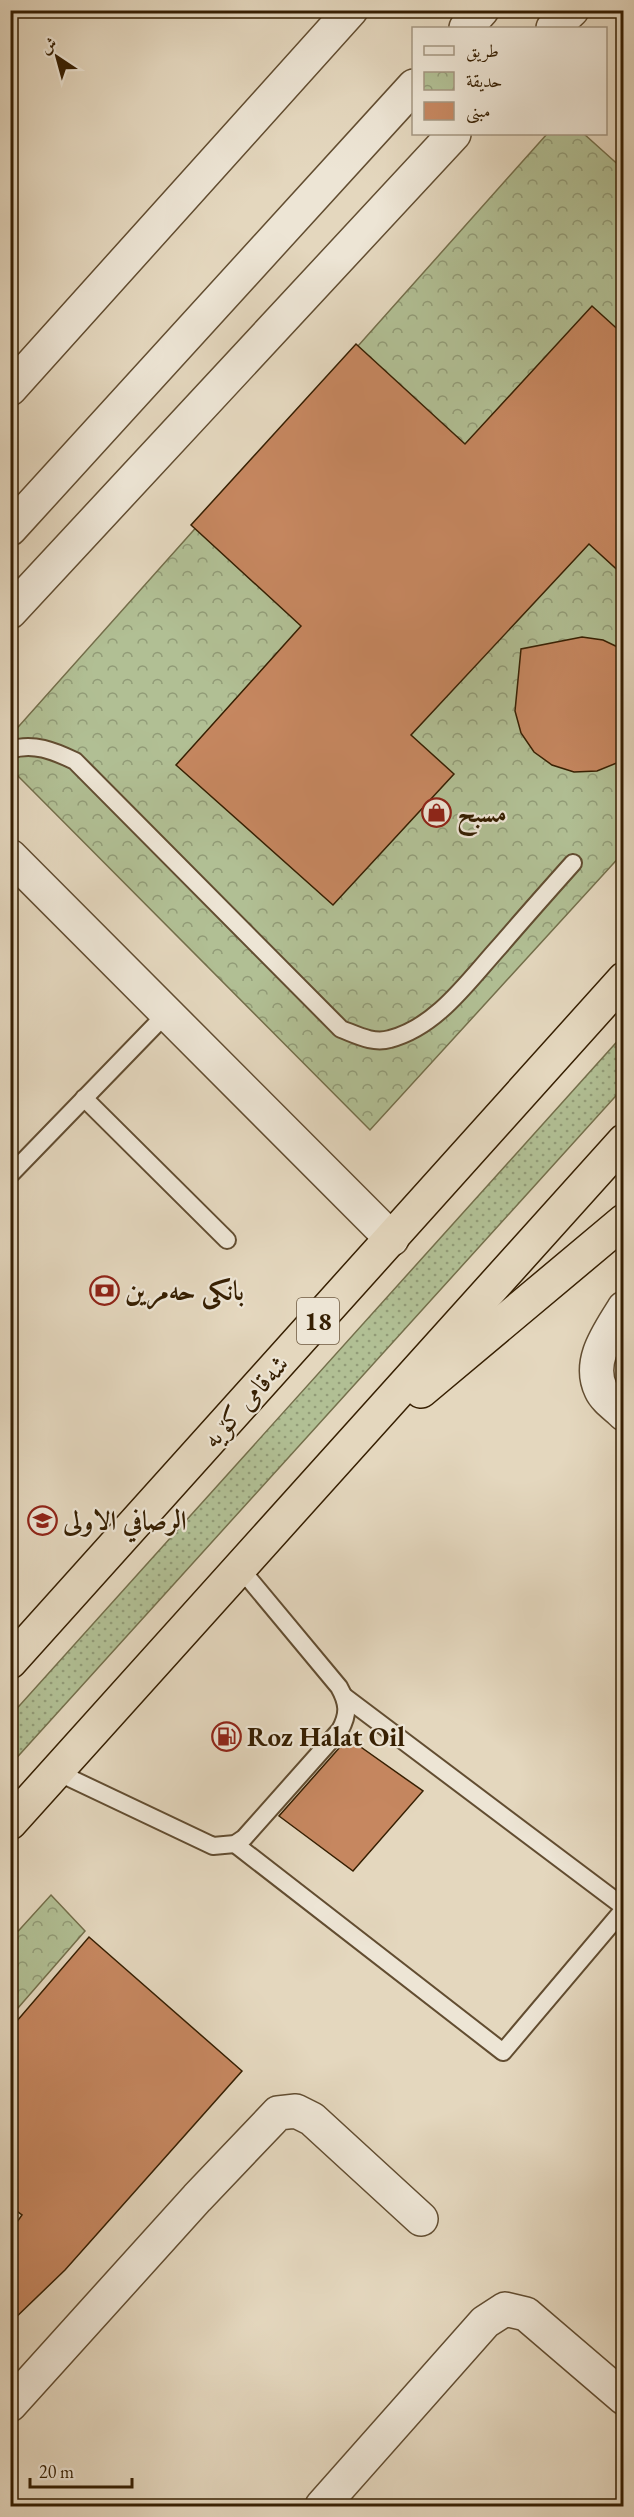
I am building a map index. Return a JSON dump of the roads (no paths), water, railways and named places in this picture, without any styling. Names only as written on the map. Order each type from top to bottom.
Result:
[{"type":"highway","name":"شەقامی کۆیە","points":[[10,1662],[624,979]]},
{"type":"highway","points":[[10,1823],[624,1141]]},
{"type":"highway","points":[[342,1455],[624,1221]]},
{"type":"street","points":[[16,371],[351,10]]},
{"type":"street","points":[[467,27],[483,10]]},
{"type":"street","points":[[554,27],[572,10]]},
{"type":"street","points":[[10,529],[412,88]]},
{"type":"street","points":[[10,612],[453,135]]},
{"type":"street","points":[[10,856],[392,1239]]},
{"type":"street","points":[[624,1308],[605,1339],[595,1365],[601,1391],[624,1414]]},
{"type":"street","points":[[10,2405],[197,2198],[278,2113],[296,2111],[312,2119],[421,2219]]},
{"type":"street","points":[[322,2506],[485,2322],[505,2308],[526,2314],[624,2398]]},
{"type":"lane","points":[[10,750],[21,746],[39,747],[75,761],[341,1029],[367,1040],[387,1040],[409,1033],[428,1021],[453,998],[573,863]]},
{"type":"lane","points":[[10,1175],[167,1013]]},
{"type":"lane","points":[[84,1098],[226,1240]]},
{"type":"lane","points":[[235,1844],[503,2052],[624,1908],[345,1697],[240,1568]]},
{"type":"lane","points":[[57,1772],[213,1846],[235,1844],[244,1838],[340,1730],[348,1709],[345,1697]]},
{"type":"place","name":"مسبح","points":[[436,812]]},
{"type":"place","name":"بانكی حه‌مرین","points":[[104,1290]]},
{"type":"place","name":"الرصافي الاولى","points":[[42,1520]]},
{"type":"place","name":"Roz Halat Oil","points":[[226,1736]]}]
